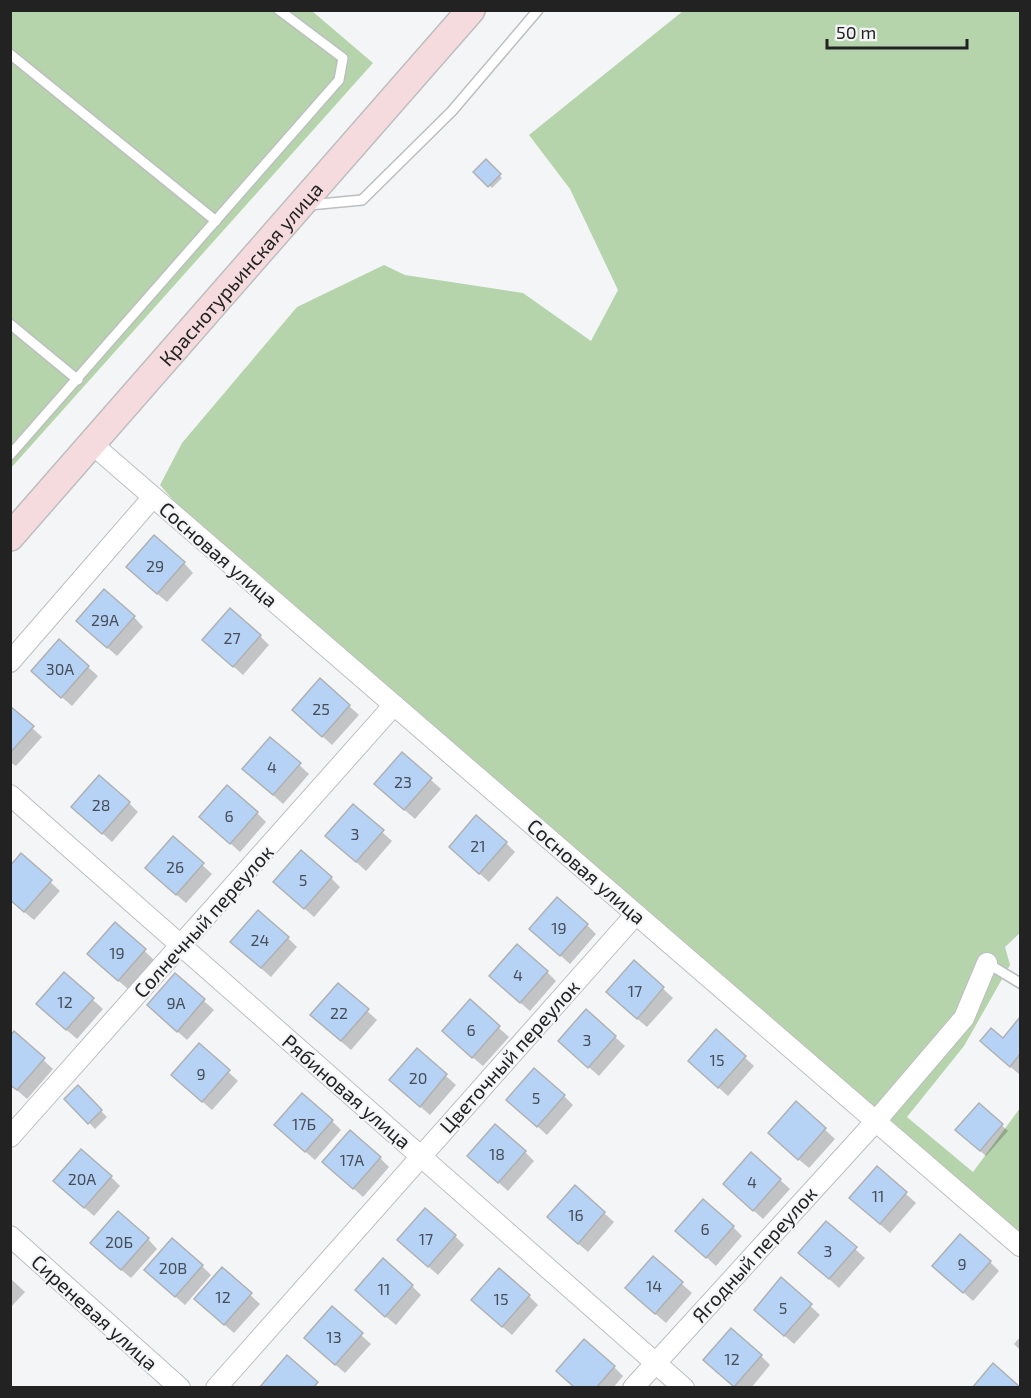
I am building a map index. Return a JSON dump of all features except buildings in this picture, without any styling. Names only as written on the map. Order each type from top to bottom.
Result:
[{"type":"main road","name":"Краснотурьинская улица","points":[[10,537],[471,10]]},
{"type":"street","name":"Сосновая улица","points":[[92,444],[1020,1246]]},
{"type":"street","points":[[10,662],[153,496]]},
{"type":"street","name":"Солнечный переулок","points":[[10,1137],[394,705]]},
{"type":"street","name":"Рябиновая улица","points":[[10,795],[684,1388]]},
{"type":"street","name":"Цветочный переулок","points":[[216,1388],[420,1155],[636,914]]},
{"type":"street","name":"Ягодный переулок","points":[[633,1388],[876,1121],[964,1018],[987,963]]},
{"type":"street","name":"Сиреневая улица","points":[[10,1236],[180,1388]]},
{"type":"lane","points":[[10,455],[339,80],[343,58],[279,10]]},
{"type":"lane","points":[[299,206],[362,200],[452,111],[538,10]]},
{"type":"lane","points":[[10,54],[216,221]]},
{"type":"lane","points":[[10,324],[78,380]]},
{"type":"lane","points":[[987,963],[1020,983]]},
{"type":"green space","points":[[11,11],[312,11],[373,63],[11,468]]},
{"type":"green space","points":[[683,11],[1020,11],[1020,933],[1005,947],[1010,965],[964,1046],[907,1117],[973,1172],[1020,1108],[1020,1237],[174,501],[160,485],[182,443],[297,307],[384,265],[405,275],[523,293],[591,341],[618,290],[570,189],[529,135]]}]
